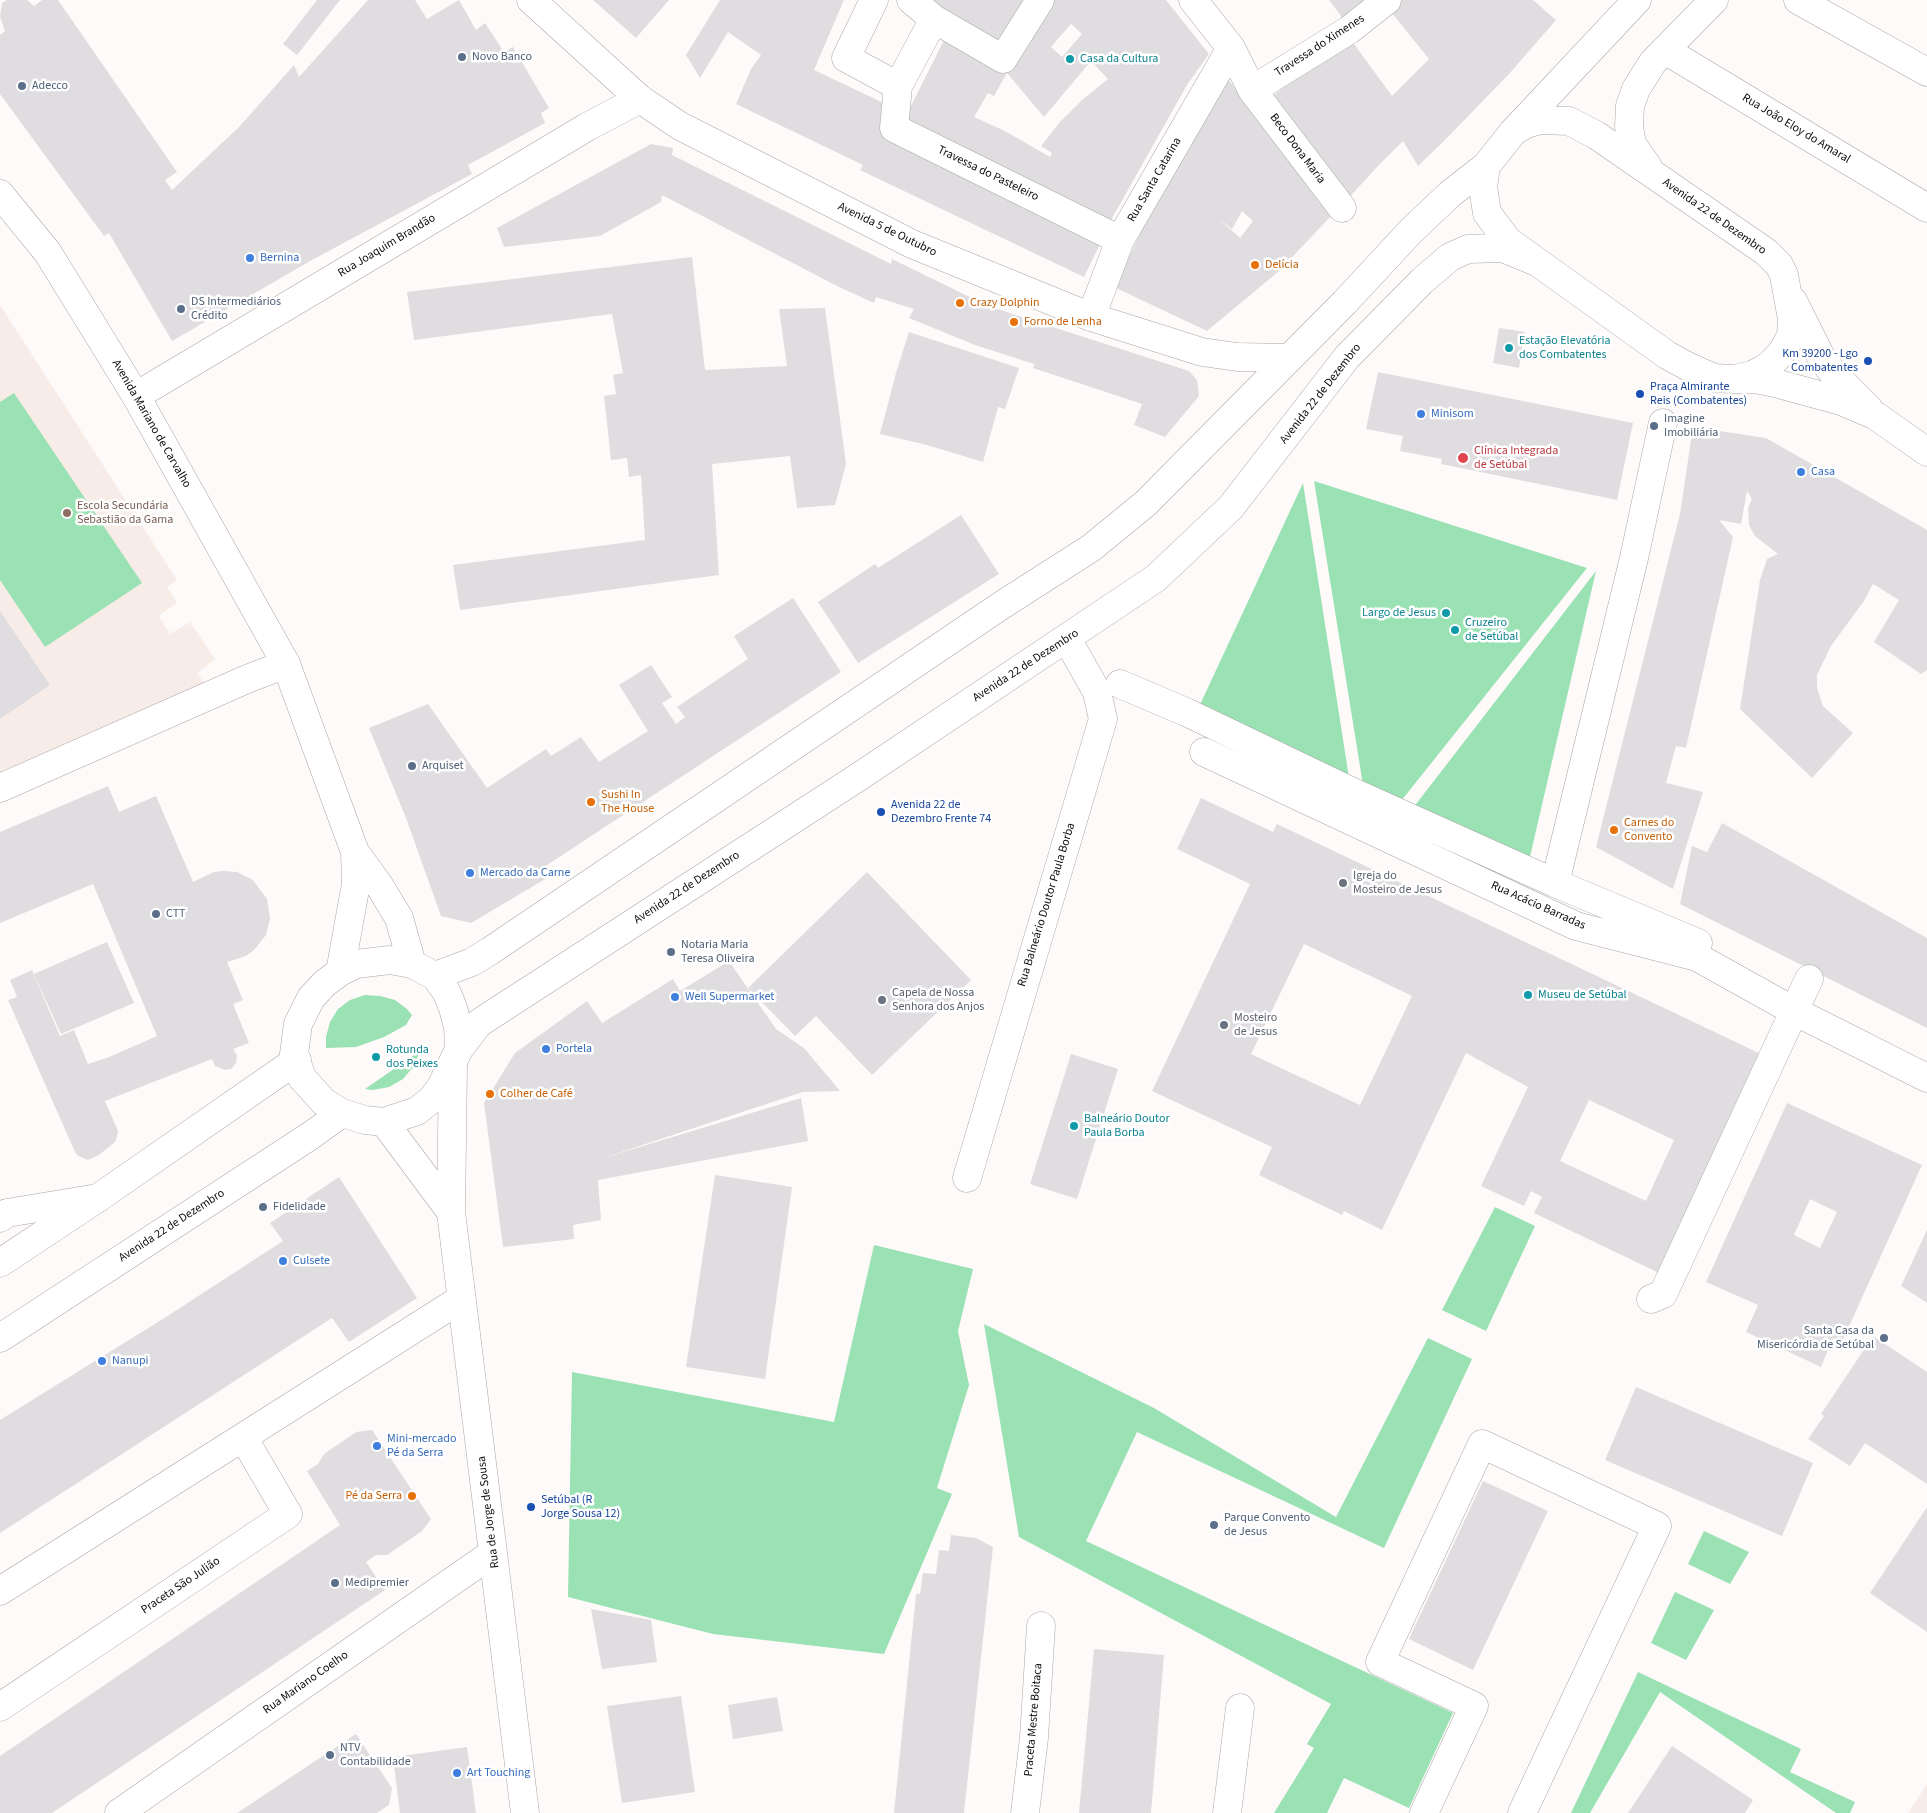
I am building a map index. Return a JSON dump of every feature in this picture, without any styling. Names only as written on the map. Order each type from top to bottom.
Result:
[{"type":"street","name":"Avenida 5 de Outubro","points":[[531,0],[640,99],[680,126],[912,244],[1091,317],[1202,352],[1237,357],[1289,358]]},
{"type":"street","points":[[874,0],[846,58],[898,86],[934,19]]},
{"type":"street","points":[[912,0],[934,19],[1003,59],[1040,0]]},
{"type":"street","name":"Beco Dona Maria","points":[[1193,0],[1231,48],[1252,90],[1342,208]]},
{"type":"street","name":"Travessa do Ximenes","points":[[1252,90],[1349,30],[1387,0]]},
{"type":"street","name":"Avenida 22 de Dezembro","points":[[423,970],[472,962],[490,951],[994,610],[1091,548],[1146,503],[1351,296],[1411,231],[1450,194],[1486,166],[1512,132],[1637,0]]},
{"type":"street","name":"Avenida 22 de Dezembro","points":[[1655,176],[1639,157],[1632,144],[1629,127],[1630,106],[1644,74],[1714,0]]},
{"type":"street","points":[[1798,0],[1927,72]]},
{"type":"street","name":"Rua Santa Catarina","points":[[1091,317],[1120,240],[1231,48]]},
{"type":"street","name":"Rua João Eloy do Amaral","points":[[1665,50],[1927,208]]},
{"type":"street","name":"Travessa do Pasteleiro","points":[[898,86],[894,128],[1120,240]]},
{"type":"street","name":"Rua Joaquim Brandão","points":[[136,396],[587,127],[640,99]]},
{"type":"street","name":"Avenida 22 de Dezembro","points":[[1486,166],[1483,186],[1487,213],[1508,241],[1666,355],[1714,378],[1735,379],[1752,375],[1762,370],[1771,364],[1782,352],[1791,336],[1792,319],[1788,290],[1779,264],[1766,252],[1596,135],[1570,121],[1540,120],[1526,124],[1512,132]]},
{"type":"street","name":"Avenida Mariano de Carvalho","points":[[0,194],[48,253],[136,396],[286,664],[355,852],[379,885],[399,918],[423,970]]},
{"type":"street","name":"Avenida 22 de Dezembro","points":[[456,1057],[479,1023],[857,778],[1156,578],[1231,507],[1347,357],[1422,281],[1450,257],[1468,249],[1503,248],[1537,262]]},
{"type":"street","points":[[1788,290],[1822,357],[1833,373],[1876,416],[1927,452]]},
{"type":"street","points":[[1735,379],[1775,384],[1841,401],[1876,416]]},
{"type":"street","points":[[1555,883],[1634,558],[1663,423]]},
{"type":"street","name":"Rua Balneário Doutor Paula Borba","points":[[967,1178],[1103,719],[1098,692],[1066,639]]},
{"type":"street","points":[[0,788],[247,679],[286,664]]},
{"type":"street","points":[[1120,684],[1186,712],[1358,794],[1555,883],[1702,945],[1696,957]]},
{"type":"street","name":"Rua Acácio Barradas","points":[[1204,752],[1576,926],[1696,957],[1794,1011],[1927,1078]]},
{"type":"street","name":"Avenida Mariano de Carvalho","points":[[340,972],[356,884],[355,852]]},
{"type":"street","points":[[390,960],[423,970],[447,992],[458,1027],[456,1057],[441,1087],[432,1099],[417,1111],[384,1122],[365,1120],[342,1113],[324,1102],[302,1078],[294,1054],[298,1024],[310,998],[325,983],[340,972],[356,964],[390,960]]},
{"type":"street","points":[[1651,1299],[1663,1294],[1809,979]]},
{"type":"street","name":"Rua de Jorge de Sousa","points":[[456,1057],[451,1212],[525,1813]]},
{"type":"street","points":[[0,1263],[98,1198],[297,1060]]},
{"type":"street","name":"Avenida 22 de Dezembro","points":[[0,1338],[310,1136],[342,1113]]},
{"type":"street","points":[[384,1122],[451,1212]]},
{"type":"street","points":[[0,1218],[7,1213],[98,1198]]},
{"type":"street","points":[[0,1591],[461,1299]]},
{"type":"street","name":"Praceta São Julião","points":[[0,1707],[288,1514],[243,1437]]},
{"type":"street","points":[[1424,1813],[1474,1706],[1380,1662],[1482,1444],[1656,1526],[1522,1813]]},
{"type":"street","name":"Rua Mariano Coelho","points":[[119,1813],[493,1552]]},
{"type":"street","name":"Praceta Mestre Boitaca","points":[[1025,1813],[1034,1738],[1041,1626]]},
{"type":"street","points":[[1227,1813],[1240,1708]]},
{"type":"shaded area","name":"Escola Secundária Sebastião da Gama","points":[[0,305],[177,580],[167,587],[177,603],[159,616],[170,634],[190,622],[215,659],[197,673],[204,683],[0,773]]},
{"type":"shaded area","points":[[1927,1784],[1927,1813],[1908,1813]]},
{"type":"green space","points":[[14,393],[142,583],[45,647],[0,580],[0,402]]},
{"type":"green space","points":[[1314,481],[1587,568],[1401,801],[1363,785]]},
{"type":"green space","points":[[1303,483],[1349,778],[1198,709]]},
{"type":"green space","points":[[1596,571],[1529,861],[1413,808]]},
{"type":"green space","points":[[365,995],[395,1000],[412,1015],[406,1025],[384,1037],[356,1047],[326,1048],[326,1037],[330,1022],[338,1009],[350,1000]]},
{"type":"green space","points":[[420,1051],[414,1066],[403,1079],[389,1087],[373,1090],[365,1089]]},
{"type":"green space","points":[[1495,1207],[1535,1226],[1486,1331],[1442,1310]]},
{"type":"green space","points":[[874,1245],[973,1269],[958,1331],[969,1385],[937,1488],[952,1494],[884,1654],[713,1634],[568,1597],[572,1372],[834,1422]]},
{"type":"green space","points":[[984,1324],[1154,1408],[1336,1517],[1428,1338],[1472,1359],[1384,1548],[1137,1432],[1086,1541],[1453,1713],[1409,1808],[1344,1778],[1327,1813],[1274,1813],[1314,1748],[1307,1744],[1331,1704],[1019,1537]]},
{"type":"green space","points":[[1704,1531],[1749,1552],[1730,1584],[1688,1564]]},
{"type":"green space","points":[[1675,1592],[1714,1610],[1686,1660],[1651,1643]]},
{"type":"green space","points":[[1638,1672],[1801,1749],[1790,1772],[1855,1802],[1850,1813],[1836,1813],[1660,1692],[1590,1813],[1571,1813]]},
{"type":"building","points":[[7,0],[27,0],[34,6],[42,0],[58,0],[177,172],[165,180],[172,190],[239,127],[294,65],[299,77],[368,0],[415,0],[427,19],[459,0],[476,30],[485,23],[504,52],[513,47],[549,108],[541,113],[545,123],[468,165],[472,174],[312,260],[172,341],[109,233],[104,236],[0,94],[0,35],[5,31],[0,17],[2,3]]},
{"type":"building","points":[[317,0],[340,0],[297,55],[283,44]]},
{"type":"building","points":[[593,0],[669,0],[636,38]]},
{"type":"building","points":[[720,0],[844,0],[814,70],[890,106],[880,129],[956,169],[1103,238],[1084,277],[860,170],[863,165],[736,104],[751,69],[761,55],[728,32],[700,78],[686,55]]},
{"type":"building","points":[[930,0],[1034,0],[1007,45],[972,28]]},
{"type":"building","points":[[1047,0],[1166,0],[1209,54],[1187,85],[1106,229],[902,124],[946,36],[1004,69]],"holes":[[[1071,24],[1082,34],[1062,57],[1051,47]],[[1091,61],[1108,79],[1082,100],[1060,122],[1041,146],[1052,153],[1050,157],[1005,131],[974,117],[988,93],[994,96],[1007,73],[1044,117]]]},
{"type":"building","points":[[1329,0],[1371,0],[1344,20]]},
{"type":"building","points":[[1396,0],[1533,0],[1556,20],[1509,74],[1418,166],[1403,141],[1345,202],[1270,98],[1349,37],[1392,96],[1429,59],[1387,7]]},
{"type":"building","points":[[1228,79],[1333,214],[1278,272],[1207,331],[1114,287],[1152,210]],"holes":[[[1242,211],[1253,221],[1240,238],[1218,218],[1232,229]]]},
{"type":"building","points":[[651,144],[673,148],[672,155],[891,264],[892,259],[988,306],[1189,371],[1197,380],[1199,396],[1165,437],[1134,425],[1142,404],[1033,368],[1034,364],[975,345],[909,318],[914,309],[876,297],[874,303],[837,286],[662,195],[661,202],[600,236],[504,247],[497,228]]},
{"type":"building","points":[[692,257],[705,370],[787,366],[779,309],[825,308],[846,464],[835,505],[797,508],[790,456],[712,464],[719,575],[460,610],[453,565],[645,540],[641,475],[629,477],[627,458],[611,460],[604,396],[616,394],[613,375],[623,373],[612,314],[414,340],[407,292]]},
{"type":"building","name":"Estação Elevatória dos Combatentes","points":[[1499,328],[1525,332],[1519,368],[1493,363]]},
{"type":"building","points":[[909,332],[1019,368],[1005,409],[998,407],[983,462],[927,445],[880,434]]},
{"type":"building","points":[[1378,372],[1633,423],[1617,500],[1441,464],[1442,459],[1400,451],[1403,436],[1366,429]]},
{"type":"building","points":[[1693,427],[1766,438],[1927,530],[1927,670],[1921,674],[1874,642],[1899,600],[1873,584],[1864,601],[1831,646],[1817,675],[1817,688],[1823,706],[1853,733],[1812,778],[1740,709],[1760,580],[1767,559],[1778,554],[1755,536],[1749,525],[1748,508],[1752,499],[1747,491],[1741,524],[1719,520],[1733,537],[1686,748],[1676,746],[1666,783],[1703,792],[1673,889],[1596,847],[1680,514]]},
{"type":"building","points":[[961,515],[999,574],[858,663],[818,602],[875,564],[878,568]]},
{"type":"building","points":[[793,598],[841,672],[541,869],[547,878],[471,923],[441,916],[406,818],[369,728],[428,704],[487,788],[546,749],[551,756],[581,737],[599,762],[648,731],[619,685],[651,665],[672,697],[662,703],[676,724],[685,717],[677,707],[748,659],[734,636]]},
{"type":"building","points":[[0,611],[50,685],[0,719]]},
{"type":"building","points":[[108,786],[119,812],[156,796],[193,882],[214,872],[237,872],[253,880],[267,899],[270,918],[266,935],[254,950],[246,956],[227,962],[243,1000],[233,1004],[249,1043],[233,1049],[237,1055],[236,1063],[231,1069],[225,1070],[215,1066],[212,1059],[105,1101],[118,1131],[117,1137],[115,1142],[99,1155],[88,1160],[78,1156],[75,1152],[8,1000],[17,997],[10,980],[32,970],[60,1036],[74,1030],[88,1064],[157,1036],[93,884],[0,923],[0,832]]},
{"type":"building","points":[[1201,798],[1273,832],[1277,824],[1763,1055],[1659,1273],[1534,1213],[1542,1197],[1531,1191],[1524,1206],[1481,1186],[1528,1087],[1466,1053],[1382,1230],[1344,1211],[1342,1215],[1259,1175],[1272,1147],[1152,1091],[1250,884],[1177,849]],"holes":[[[1304,944],[1412,996],[1360,1105],[1251,1054]],[[1589,1100],[1674,1140],[1646,1201],[1560,1161]]]},
{"type":"building","points":[[1722,823],[1927,938],[1927,1028],[1680,904],[1692,846],[1707,852]]},
{"type":"building","points":[[867,872],[971,980],[872,1075],[816,1016],[795,1036],[748,988]]},
{"type":"building","points":[[107,942],[134,1003],[61,1034],[34,974]]},
{"type":"building","points":[[729,961],[776,1029],[804,1048],[840,1091],[803,1092],[600,1159],[801,1098],[808,1141],[598,1180],[601,1220],[573,1225],[574,1239],[503,1247],[484,1103],[515,1053],[587,1001],[602,1023],[673,979],[680,991]]},
{"type":"building","name":"Balneário Doutor Paula Borba","points":[[1071,1054],[1118,1069],[1077,1199],[1030,1184]]},
{"type":"building","points":[[1787,1103],[1922,1165],[1842,1342],[1833,1338],[1821,1367],[1746,1332],[1758,1305],[1706,1282]],"holes":[[[1810,1199],[1837,1212],[1820,1248],[1794,1235]]]},
{"type":"building","points":[[715,1175],[792,1187],[765,1379],[686,1367]]},
{"type":"building","points":[[339,1177],[417,1298],[349,1342],[332,1318],[0,1533],[0,1420],[166,1317],[283,1241],[270,1223]]},
{"type":"building","points":[[1927,1230],[1927,1303],[1901,1286]]},
{"type":"building","points":[[1873,1336],[1927,1372],[1927,1484],[1865,1443],[1850,1466],[1808,1439],[1824,1416],[1821,1414]]},
{"type":"building","points":[[1636,1387],[1813,1463],[1782,1536],[1605,1460]]},
{"type":"building","points":[[372,1430],[431,1519],[422,1531],[387,1555],[376,1555],[366,1562],[385,1590],[52,1813],[0,1813],[0,1756],[340,1525],[307,1471],[318,1464],[324,1454],[356,1432]]},
{"type":"building","points":[[1483,1481],[1548,1511],[1473,1670],[1409,1639]]},
{"type":"building","points":[[1927,1507],[1927,1632],[1870,1593]]},
{"type":"building","points":[[951,1535],[976,1538],[993,1547],[964,1813],[894,1813],[916,1594],[920,1594],[923,1573],[936,1574],[939,1550],[949,1551]]},
{"type":"building","points":[[591,1609],[651,1620],[657,1662],[602,1669]]},
{"type":"building","points":[[1094,1649],[1164,1655],[1151,1813],[1079,1813]]},
{"type":"building","points":[[681,1696],[695,1792],[622,1803],[607,1706]]},
{"type":"building","points":[[777,1697],[783,1731],[733,1739],[728,1705]]},
{"type":"building","points":[[356,1734],[392,1788],[389,1805],[377,1813],[237,1813]]},
{"type":"building","points":[[1672,1746],[1753,1800],[1745,1813],[1628,1813]]},
{"type":"building","points":[[467,1747],[476,1813],[400,1813],[393,1757]]},
{"type":"place","name":"Novo Banco","points":[[462,57]]},
{"type":"place","name":"Casa da Cultura","points":[[1070,59]]},
{"type":"place","name":"Adecco","points":[[22,86]]},
{"type":"place","name":"Bernina","points":[[250,258]]},
{"type":"place","name":"Delícia","points":[[1255,265]]},
{"type":"place","name":"Crazy Dolphin","points":[[960,303]]},
{"type":"place","name":"DS Intermediários Crédito","points":[[181,309]]},
{"type":"place","name":"Forno de Lenha","points":[[1014,322]]},
{"type":"place","name":"Estação Elevatória dos Combatentes","points":[[1509,348]]},
{"type":"place","name":"Km 39200 - Lgo Combatentes","points":[[1868,361]]},
{"type":"place","name":"Praça Almirante Reis (Combatentes)","points":[[1640,394]]},
{"type":"place","name":"Minisom","points":[[1421,414]]},
{"type":"place","name":"Imagine Imobiliária","points":[[1654,426]]},
{"type":"place","name":"Clínica Integrada de Setúbal","points":[[1463,458]]},
{"type":"place","name":"Casa","points":[[1801,472]]},
{"type":"place","name":"Escola Secundária Sebastião da Gama","points":[[67,513]]},
{"type":"place","name":"Largo de Jesus","points":[[1446,613]]},
{"type":"place","name":"Cruzeiro de Setúbal","points":[[1455,630]]},
{"type":"place","name":"Arquiset","points":[[412,766]]},
{"type":"place","name":"Sushi In The House","points":[[591,802]]},
{"type":"place","name":"Avenida 22 de Dezembro Frente 74","points":[[881,812]]},
{"type":"place","name":"Carnes do Convento","points":[[1614,830]]},
{"type":"place","name":"Mercado da Carne","points":[[470,873]]},
{"type":"place","name":"Igreja do Mosteiro de Jesus","points":[[1343,883]]},
{"type":"place","name":"CTT","points":[[156,914]]},
{"type":"place","name":"Notaria Maria Teresa Oliveira","points":[[671,952]]},
{"type":"place","name":"Museu de Setúbal","points":[[1528,995]]},
{"type":"place","name":"Well Supermarket","points":[[675,997]]},
{"type":"place","name":"Capela de Nossa Senhora dos Anjos","points":[[882,1000]]},
{"type":"place","name":"Mosteiro de Jesus","points":[[1224,1025]]},
{"type":"place","name":"Portela","points":[[546,1049]]},
{"type":"place","name":"Rotunda dos Peixes","points":[[376,1057]]},
{"type":"place","name":"Colher de Café","points":[[490,1094]]},
{"type":"place","name":"Balneário Doutor Paula Borba","points":[[1074,1126]]},
{"type":"place","name":"Fidelidade","points":[[263,1207]]},
{"type":"place","name":"Culsete","points":[[283,1261]]},
{"type":"place","name":"Santa Casa da Misericórdia de Setúbal","points":[[1884,1338]]},
{"type":"place","name":"Nanupi","points":[[102,1361]]},
{"type":"place","name":"Mini-mercado Pé da Serra","points":[[377,1446]]},
{"type":"place","name":"Pé da Serra","points":[[412,1496]]},
{"type":"place","name":"Setúbal (R Jorge Sousa 12)","points":[[531,1507]]},
{"type":"place","name":"Parque Convento de Jesus","points":[[1214,1525]]},
{"type":"place","name":"Medipremier","points":[[335,1583]]},
{"type":"place","name":"NTV Contabilidade","points":[[330,1755]]},
{"type":"place","name":"Art Touching","points":[[457,1773]]}]
